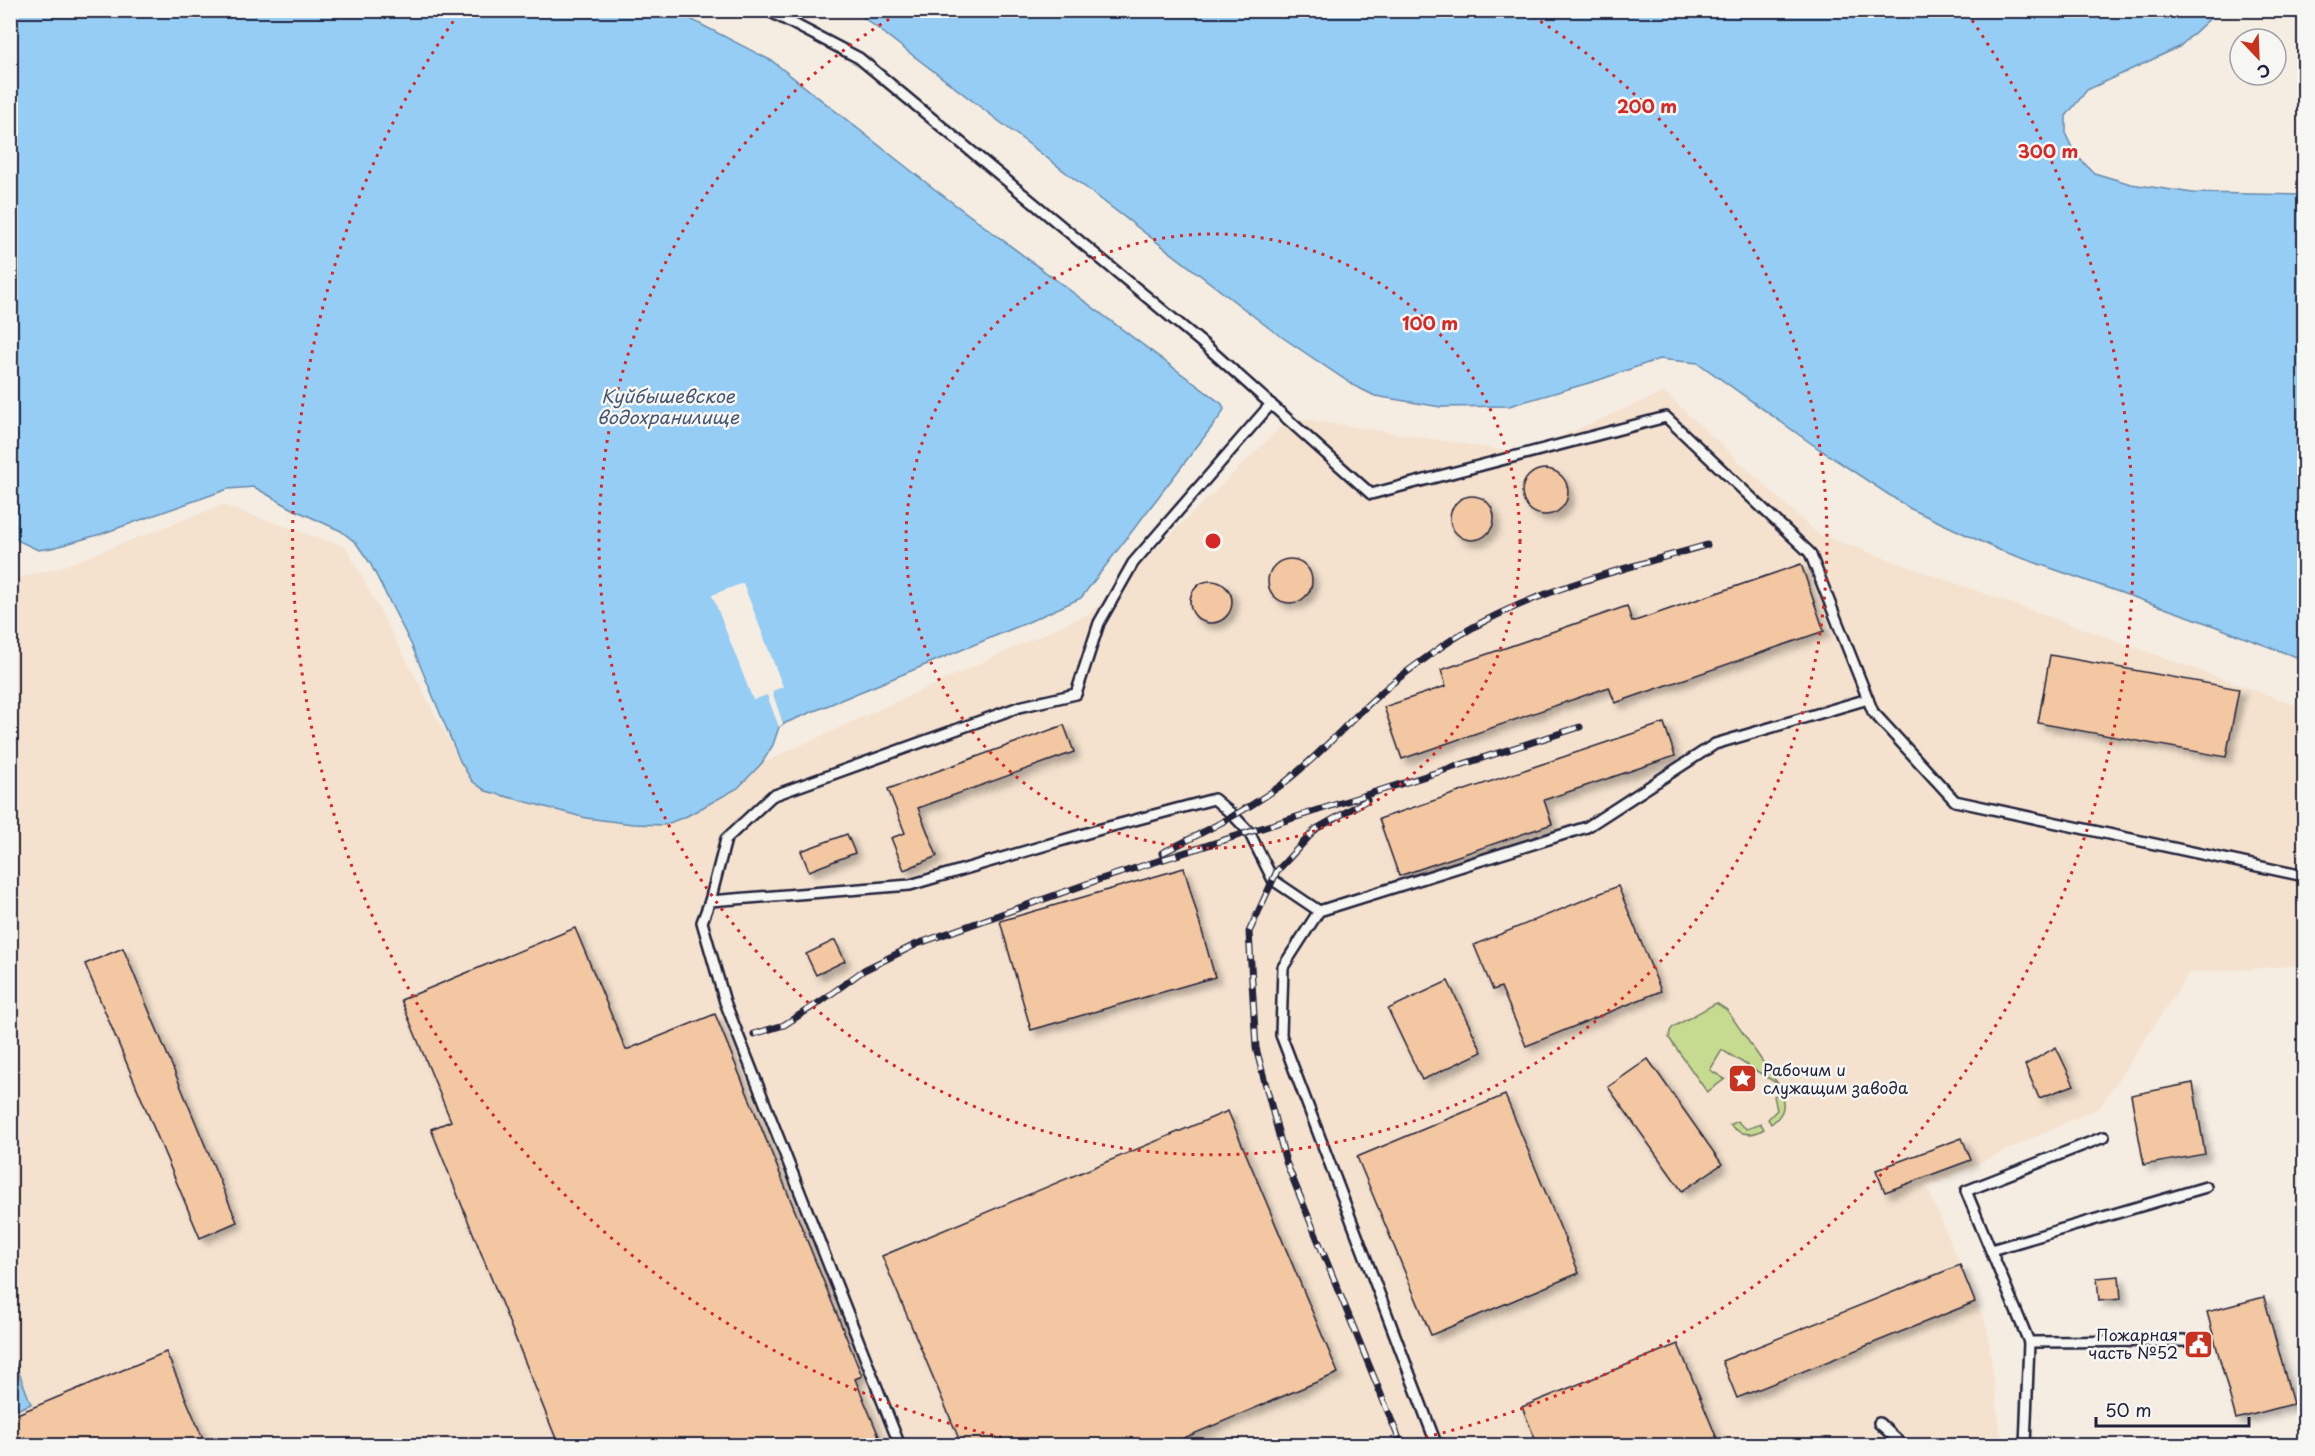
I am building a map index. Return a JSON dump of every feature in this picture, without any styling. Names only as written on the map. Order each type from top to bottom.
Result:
[{"type":"lane","points":[[767,10],[859,58],[1207,347],[1371,494],[1666,417],[1810,553],[1873,712],[1954,801],[2304,876]]},
{"type":"lane","points":[[900,1446],[725,1002],[702,922],[710,901],[726,839],[772,796],[1019,707],[1076,694],[1099,623],[1132,563],[1271,404]]},
{"type":"lane","points":[[1437,1446],[1281,1035],[1283,967],[1319,911],[1587,827],[1715,744],[1868,699]]},
{"type":"lane","points":[[710,901],[909,885],[1101,829],[1214,800],[1249,832],[1273,880],[1319,911]]},
{"type":"lane","points":[[2025,1446],[2029,1342],[1966,1191],[2104,1137]]},
{"type":"lane","points":[[1991,1250],[2206,1187]]},
{"type":"lane","points":[[2029,1342],[2190,1341]]},
{"type":"lane","points":[[1879,1424],[1904,1446]]},
{"type":"shaded area","points":[[1664,392],[1818,534],[2304,708],[2304,965],[2189,973],[2100,1107],[1927,1187],[1987,1327],[2002,1445],[11,1445],[10,579],[56,569],[222,505],[346,547],[460,761],[473,781],[486,791],[586,818],[663,825],[687,816],[738,789],[762,763],[1090,613],[1291,417],[1522,453]]},
{"type":"green space","points":[[1716,1003],[1727,1010],[1778,1084],[1722,1050],[1710,1070],[1725,1079],[1707,1092],[1669,1038],[1673,1027]]},
{"type":"green space","points":[[1780,1092],[1783,1110],[1771,1124],[1768,1119],[1777,1110],[1774,1096]]},
{"type":"green space","points":[[1738,1121],[1747,1129],[1761,1124],[1764,1129],[1750,1134],[1742,1133],[1730,1125]]},
{"type":"water","name":"Куйбышевское водохранилище","points":[[11,11],[675,11],[772,61],[933,188],[1222,404],[1224,409],[1081,598],[783,724],[779,727],[773,745],[762,763],[738,788],[687,816],[664,825],[633,824],[586,818],[486,791],[472,781],[460,761],[412,646],[370,563],[356,543],[341,531],[293,509],[254,487],[228,489],[101,534],[52,548],[38,550],[19,541],[11,533]]},
{"type":"water","points":[[855,11],[2218,11],[2179,47],[2087,90],[2066,116],[2066,135],[2075,154],[2094,173],[2131,184],[2193,193],[2304,195],[2304,660],[2193,618],[1999,550],[1909,508],[1819,449],[1698,363],[1659,359],[1599,380],[1509,406],[1441,407],[1375,396],[1353,385],[1273,331]]},
{"type":"water","points":[[11,1352],[31,1404],[10,1412]]},
{"type":"pier","points":[[743,583],[783,687],[772,691],[783,724],[779,727],[767,695],[753,700],[712,595]]},
{"type":"building","points":[[1545,469],[1561,476],[1568,492],[1561,508],[1545,515],[1529,508],[1522,492],[1529,476]]},
{"type":"building","points":[[1472,496],[1487,503],[1494,518],[1487,533],[1472,540],[1457,533],[1450,518],[1457,503]]},
{"type":"building","points":[[1290,559],[1305,566],[1312,581],[1305,596],[1290,603],[1275,596],[1268,581],[1275,566]]},
{"type":"building","points":[[1801,564],[1824,631],[1615,703],[1609,687],[1402,759],[1384,707],[1446,686],[1441,670],[1627,606],[1632,622]]},
{"type":"building","points":[[1211,581],[1226,587],[1232,602],[1226,617],[1211,623],[1196,617],[1190,602],[1196,587]]},
{"type":"building","points":[[2050,655],[2239,689],[2226,757],[2038,723]]},
{"type":"building","points":[[1664,723],[1675,756],[1544,800],[1552,824],[1399,876],[1379,819]]},
{"type":"building","points":[[1064,725],[1074,752],[918,808],[937,856],[904,870],[891,838],[905,833],[888,789]]},
{"type":"building","points":[[847,834],[855,853],[809,871],[801,851]]},
{"type":"building","points":[[1184,868],[1215,977],[1031,1030],[1000,921]]},
{"type":"building","points":[[1618,886],[1661,991],[1526,1046],[1501,987],[1493,990],[1474,945]]},
{"type":"building","points":[[575,928],[626,1050],[715,1014],[862,1376],[855,1379],[883,1446],[559,1446],[431,1129],[451,1121],[401,1000]]},
{"type":"building","points":[[835,940],[845,961],[816,975],[806,954]]},
{"type":"building","points":[[123,948],[237,1222],[200,1238],[85,964]]},
{"type":"building","points":[[1448,981],[1482,1052],[1422,1080],[1388,1009]]},
{"type":"building","points":[[2056,1047],[2074,1085],[2039,1098],[2025,1065]]},
{"type":"building","points":[[1648,1059],[1722,1164],[1682,1191],[1608,1087]]},
{"type":"building","points":[[2193,1083],[2205,1154],[2144,1165],[2131,1095]]},
{"type":"building","points":[[1505,1095],[1579,1273],[1431,1335],[1357,1157]]},
{"type":"building","points":[[1228,1111],[1338,1373],[1165,1446],[962,1446],[882,1256]]},
{"type":"building","points":[[1962,1138],[1971,1160],[1885,1192],[1876,1170]]},
{"type":"building","points":[[1960,1265],[1975,1302],[1737,1398],[1722,1361]]},
{"type":"building","points":[[2119,1276],[2121,1299],[2099,1301],[2097,1278]]},
{"type":"building","points":[[2264,1297],[2293,1404],[2236,1419],[2207,1312]]},
{"type":"building","points":[[1678,1344],[1720,1446],[1538,1446],[1522,1407]]},
{"type":"building","points":[[166,1352],[206,1446],[10,1446],[10,1417]]},
{"type":"railway","points":[[1162,853],[1237,813],[1280,786],[1307,764],[1390,685],[1471,628],[1536,598],[1604,574],[1707,545]]},
{"type":"railway","points":[[754,1034],[784,1025],[864,970],[917,944],[1098,880],[1580,727]]},
{"type":"railway","points":[[1367,800],[1316,829],[1277,871],[1249,932],[1256,1048],[1286,1162],[1402,1446]]},
{"type":"place","name":"Рабочим и служащим завода","points":[[1742,1079]]},
{"type":"place","name":"Пожарная часть №52","points":[[2199,1344]]}]
